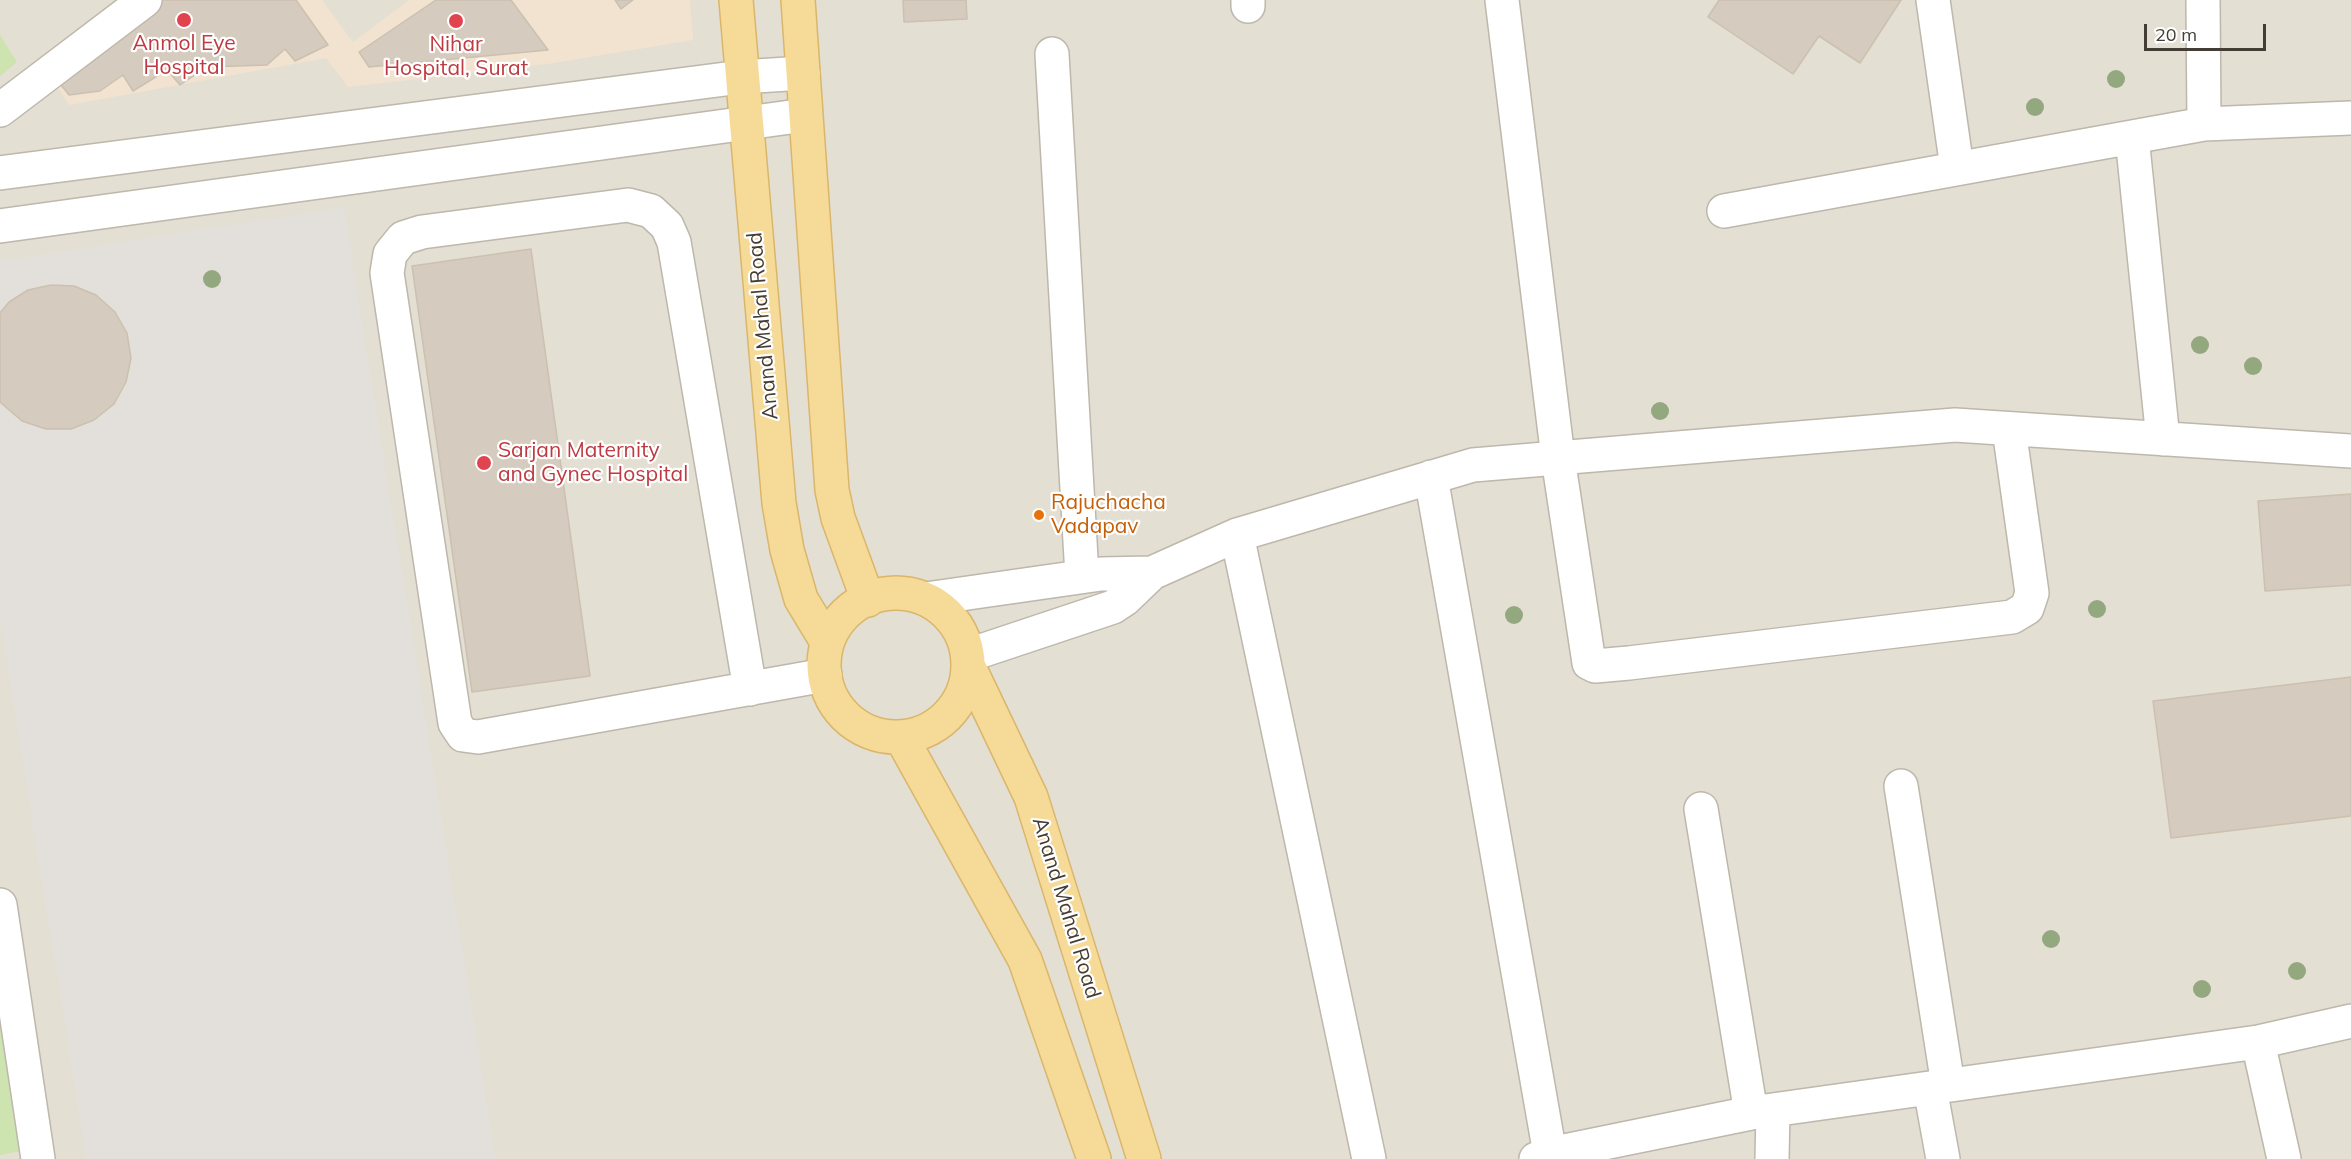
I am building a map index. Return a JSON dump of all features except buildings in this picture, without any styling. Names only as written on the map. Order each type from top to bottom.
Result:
[{"type":"main road","name":"Anand Mahal Road","points":[[736,0],[778,503],[787,550],[801,599],[827,642]]},
{"type":"main road","points":[[798,0],[832,490],[838,518],[868,600]]},
{"type":"main road","points":[[903,593],[926,599],[946,613],[961,632],[968,660],[967,680],[959,701],[944,719],[924,731],[901,737],[878,735],[856,725],[839,709],[828,689],[824,665],[827,642],[838,621],[857,605],[868,600],[879,595],[903,593]]},
{"type":"main road","name":"Anand Mahal Road","points":[[968,660],[1031,797],[1144,1159]]},
{"type":"main road","points":[[901,737],[1025,960],[1094,1159]]},
{"type":"street","points":[[0,110],[146,0]]},
{"type":"street","points":[[1502,0],[1558,458],[1589,663],[1595,666],[2012,618],[2026,608],[2032,592],[2010,429]]},
{"type":"street","points":[[1933,0],[1957,168]]},
{"type":"street","points":[[2203,0],[2204,124]]},
{"type":"street","points":[[1052,54],[1082,576]]},
{"type":"street","points":[[0,173],[741,77],[802,73]]},
{"type":"street","points":[[0,226],[805,115]]},
{"type":"street","points":[[1724,211],[2204,124],[2351,118]]},
{"type":"street","points":[[2132,137],[2163,439]]},
{"type":"street","points":[[750,689],[674,242],[667,225],[651,211],[628,205],[422,232],[403,238],[390,254],[387,273],[455,723],[463,735],[478,737],[750,689],[825,675]]},
{"type":"street","points":[[968,660],[1113,607],[1125,599],[1152,573],[1237,535],[1473,465],[1954,425],[2351,451]]},
{"type":"street","points":[[1431,477],[1543,1157],[1762,1112],[2258,1042],[2351,1021]]},
{"type":"street","points":[[1237,535],[1370,1159]]},
{"type":"street","points":[[926,599],[1082,576],[1152,573]]},
{"type":"street","points":[[1901,786],[1939,1086],[1942,1159]]},
{"type":"street","points":[[1701,809],[1772,1159]]},
{"type":"street","points":[[0,905],[38,1159]]},
{"type":"street","points":[[2258,1042],[2283,1159]]},
{"type":"shaded area","points":[[0,0],[2351,0],[2351,1159],[0,1159]]},
{"type":"shaded area","points":[[153,0],[322,0],[353,42],[409,0],[690,0],[693,40],[554,63],[348,87],[326,58],[69,105],[50,76]]},
{"type":"shaded area","points":[[344,207],[496,1159],[86,1159],[0,621],[0,261]]},
{"type":"green space","points":[[0,35],[17,62],[0,76]]},
{"type":"green space","points":[[0,1008],[26,1150],[0,1155]]},
{"type":"place","name":"Anmol Eye Hospital","points":[[184,20]]},
{"type":"place","name":"Nihar Hospital, Surat","points":[[456,21]]},
{"type":"place","name":"Sarjan Maternity and Gynec Hospital","points":[[484,463]]},
{"type":"place","name":"Rajuchacha Vadapav","points":[[1039,515]]}]
